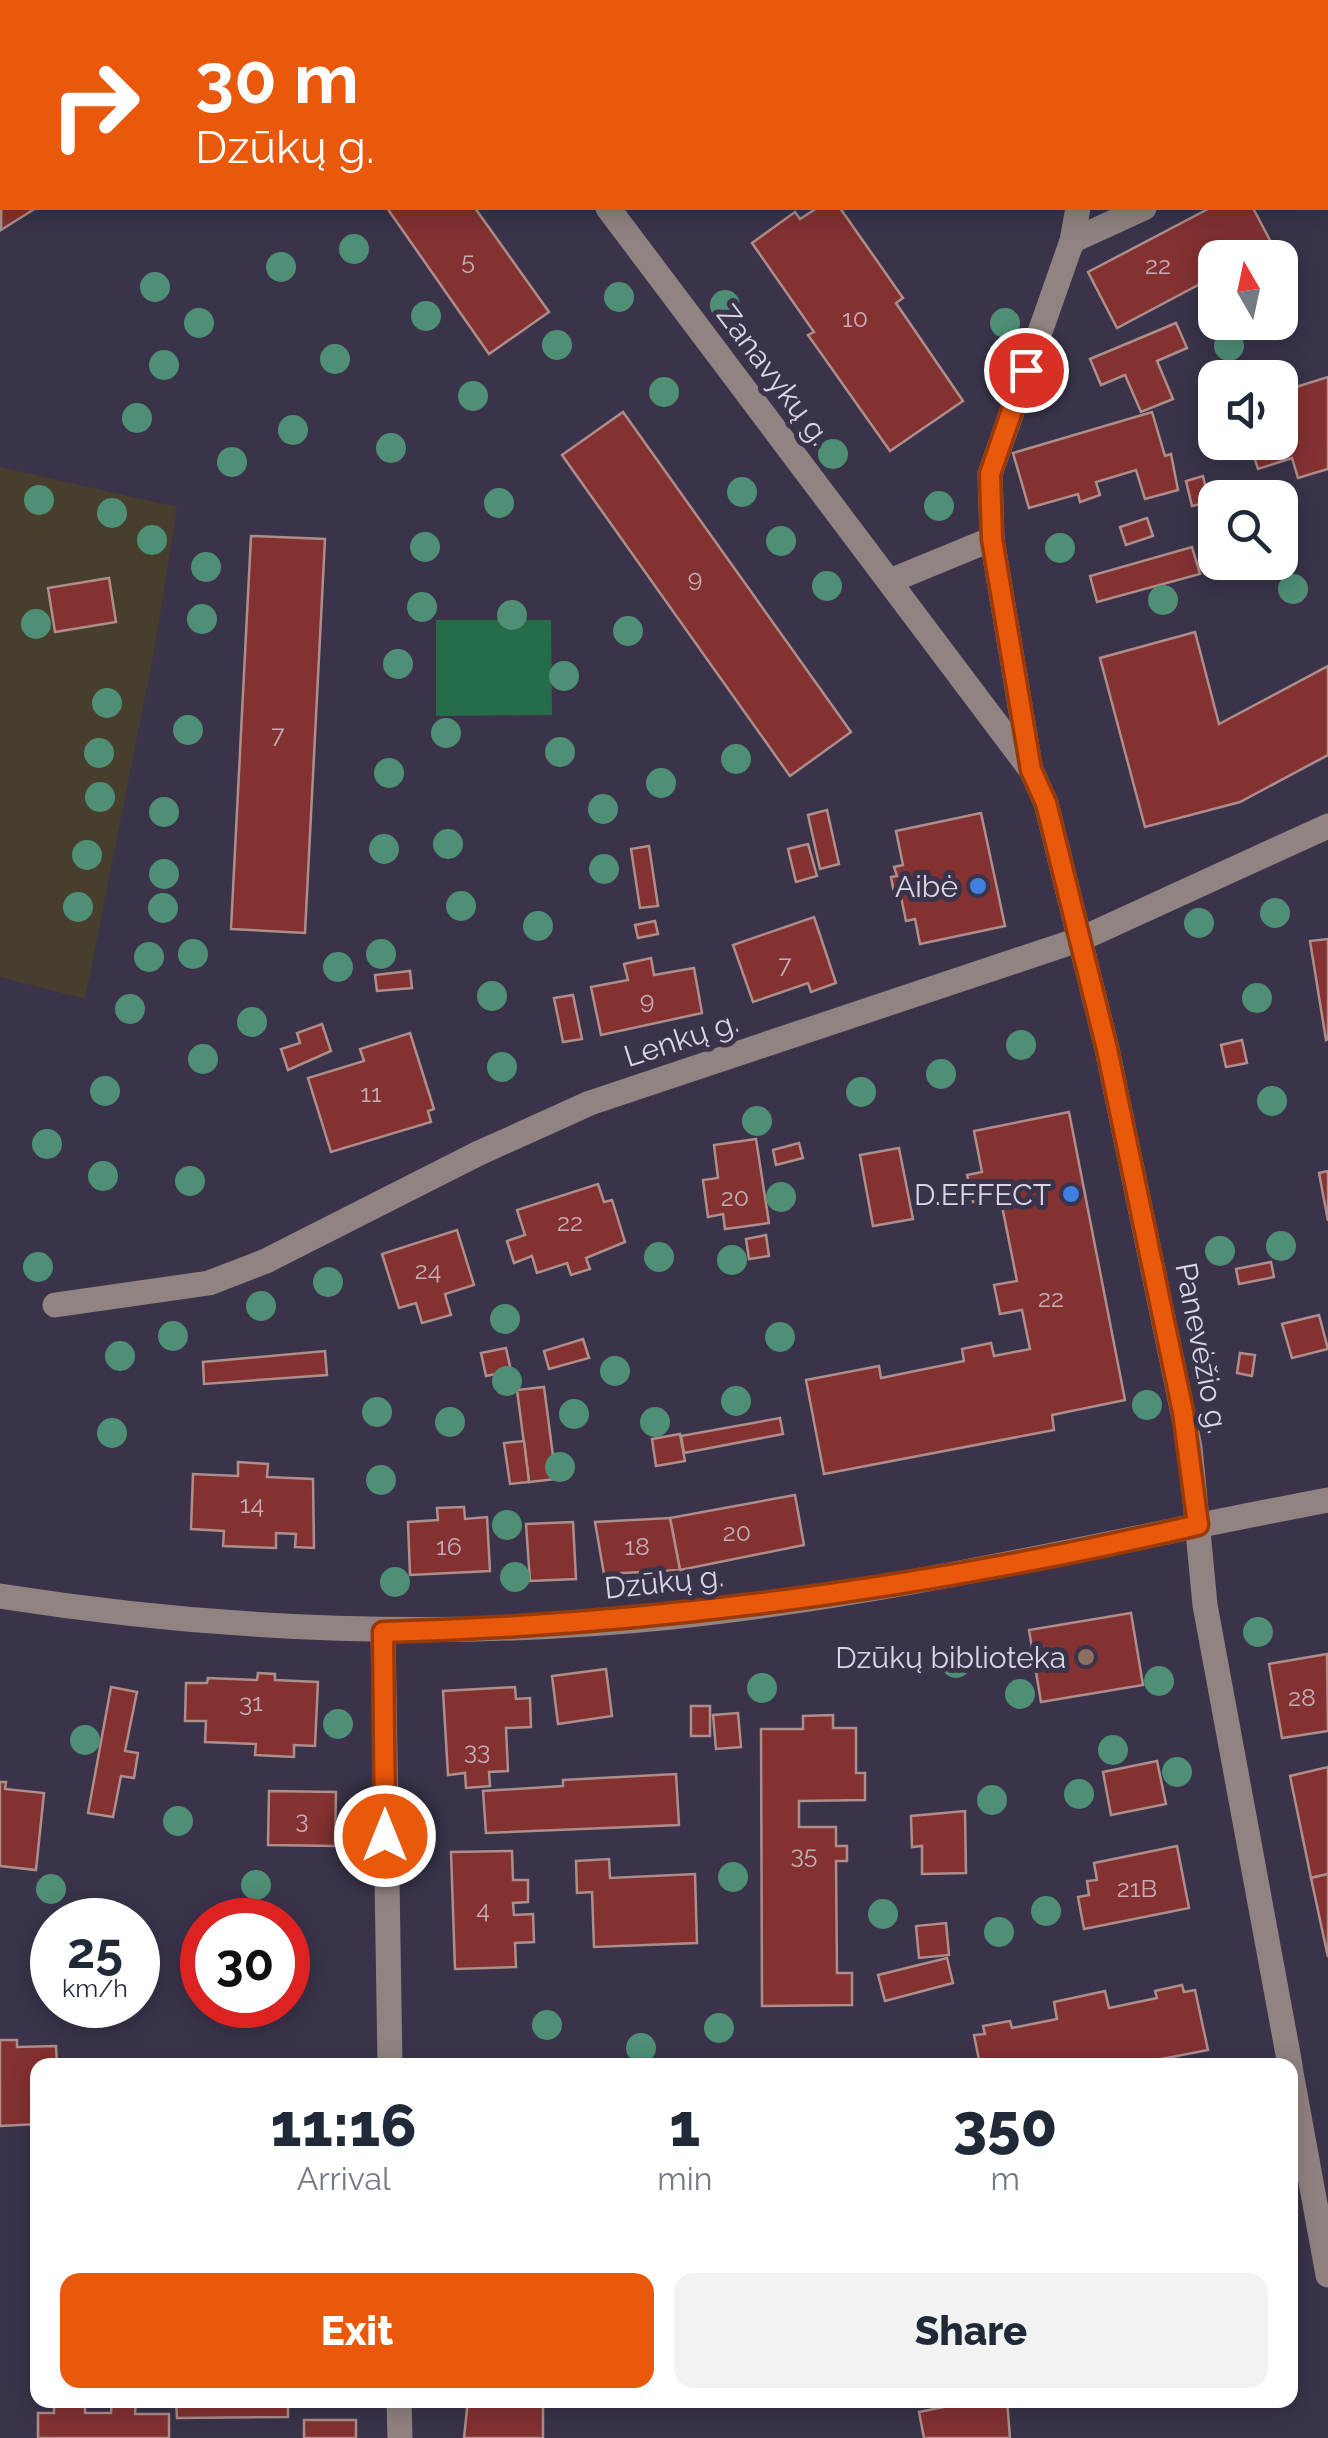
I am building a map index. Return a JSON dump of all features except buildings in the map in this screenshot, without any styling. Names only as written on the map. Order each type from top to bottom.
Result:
[{"type":"street","name":"Zanavykų g.","points":[[610,210],[890,581]]},
{"type":"street","name":"Panevėžio g.","points":[[1031,770],[992,539],[990,474],[1072,241],[1078,210]]},
{"type":"street","points":[[1072,241],[1140,210]]},
{"type":"street","points":[[890,581],[992,539]]},
{"type":"street","name":"Panevėžio g.","points":[[890,581],[1031,770],[1046,803],[1081,939],[1170,1343],[1190,1447],[1205,1605],[1289,2058]]},
{"type":"street","name":"Lenkų g.","points":[[56,1304],[209,1283],[266,1262],[478,1154],[590,1103],[1081,939],[1328,826]]},
{"type":"street","name":"Dzūkų g.","points":[[0,1596],[200,1623],[383,1632],[537,1628],[674,1616],[854,1590],[1328,1500]]},
{"type":"street","points":[[383,1632],[390,2058]]},
{"type":"street","name":"Panevėžio g.","points":[[1298,2110],[1328,2275]]},
{"type":"street","points":[[399,2408],[400,2438]]},
{"type":"shaded area","points":[[0,467],[177,507],[156,641],[85,999],[0,977]]},
{"type":"green space","points":[[436,620],[551,620],[552,715],[436,716]]},
{"type":"place","name":"Aibė","points":[[978,886]]},
{"type":"place","name":"D.EFFECT","points":[[1071,1194]]},
{"type":"place","name":"Dzūkų biblioteka","points":[[1086,1657]]},
{"type":"route","points":[[385,1836],[383,1632],[537,1628],[674,1616],[834,1593],[1198,1525],[1190,1447],[1170,1343],[1107,1049],[1046,803],[1031,770],[992,539],[990,474],[1026,370]]}]
